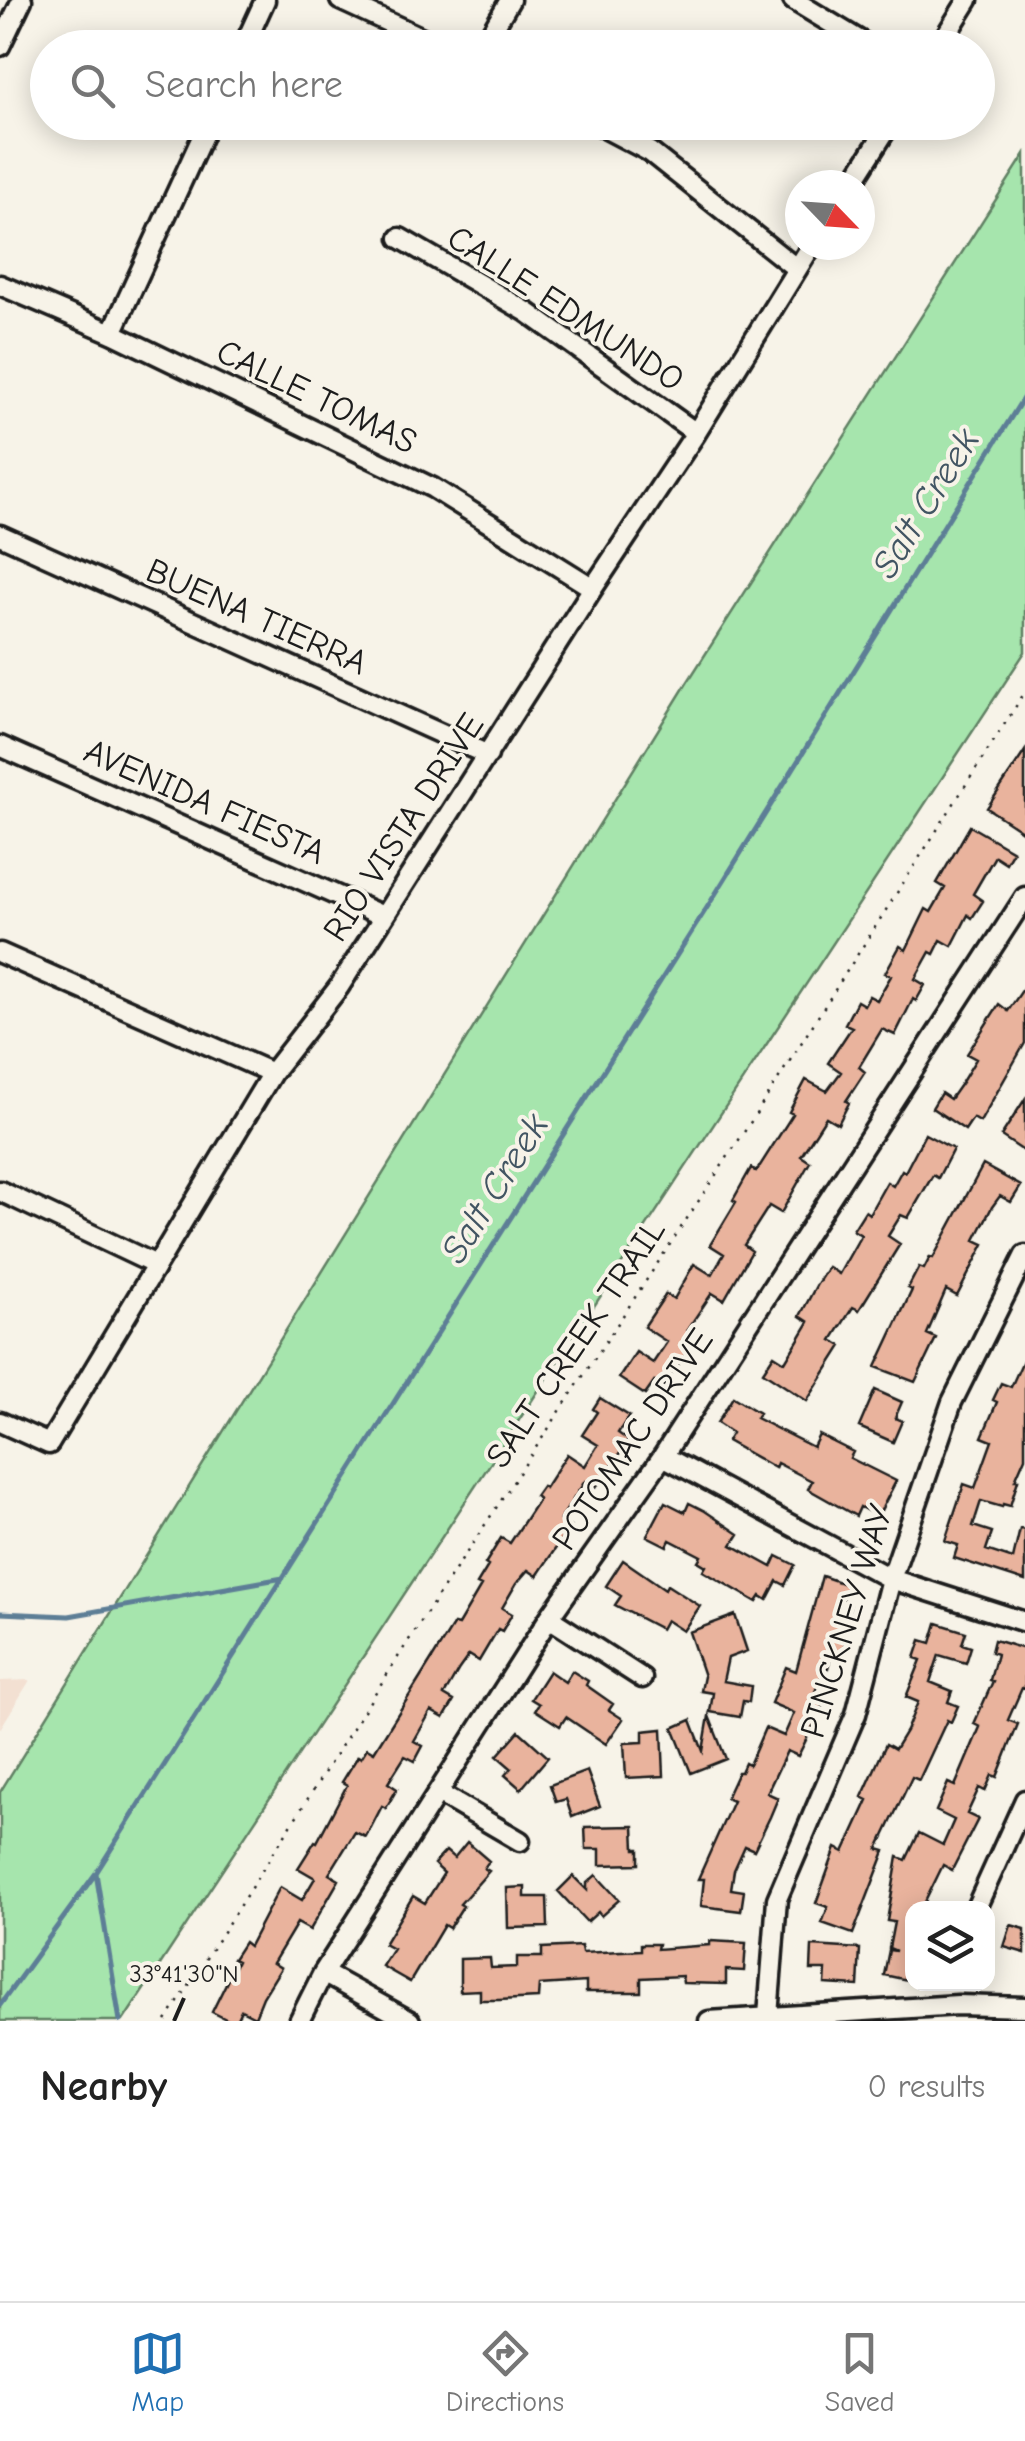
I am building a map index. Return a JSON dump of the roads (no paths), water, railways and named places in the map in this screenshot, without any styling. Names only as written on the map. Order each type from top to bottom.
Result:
[{"type":"street","points":[[0,46],[22,0]]},
{"type":"street","points":[[251,30],[265,0]]},
{"type":"street","points":[[340,0],[405,30]]},
{"type":"street","points":[[492,30],[510,0]]},
{"type":"street","points":[[793,0],[842,30]]},
{"type":"street","points":[[949,30],[968,0]]},
{"type":"street","points":[[112,334],[201,140]]},
{"type":"street","points":[[627,140],[650,152],[797,269]]},
{"type":"street","points":[[861,170],[880,140]]},
{"type":"street","name":"CALLE EDMUNDO","points":[[400,238],[527,312],[696,433]]},
{"type":"street","name":"RIO VISTA DRIVE","points":[[0,1422],[50,1444],[272,1073],[339,987],[592,588],[696,433],[803,260]]},
{"type":"street","name":"CALLE TOMAS","points":[[0,285],[112,334],[433,488],[592,588]]},
{"type":"street","name":"BUENA TIERRA","points":[[0,535],[488,756]]},
{"type":"street","name":"AVENIDA FIESTA","points":[[0,746],[383,916]]},
{"type":"street","name":"POTOMAC DRIVE","points":[[299,2021],[323,1972],[549,1618],[663,1456],[1025,897]]},
{"type":"street","points":[[0,953],[272,1073]]},
{"type":"street","points":[[0,1192],[156,1265]]},
{"type":"street","name":"PINCKNEY WAY","points":[[768,2016],[777,1900],[856,1714],[891,1580],[952,1402],[1025,1255]]},
{"type":"street","points":[[663,1456],[891,1580],[1025,1622]]},
{"type":"street","points":[[549,1618],[642,1678]]},
{"type":"street","points":[[438,1793],[520,1841]]},
{"type":"street","points":[[979,1901],[1025,1800]]},
{"type":"street","points":[[323,1972],[410,2021]]},
{"type":"street","points":[[958,2006],[961,1991]]},
{"type":"street","points":[[709,2021],[958,2006],[1025,2007]]},
{"type":"waterway","name":"Salt Creek","points":[[0,2005],[96,1873],[708,906],[1025,395]]},
{"type":"waterway","points":[[0,1613],[69,1616],[283,1578]]},
{"type":"waterway","points":[[96,1873],[120,2021]]}]
